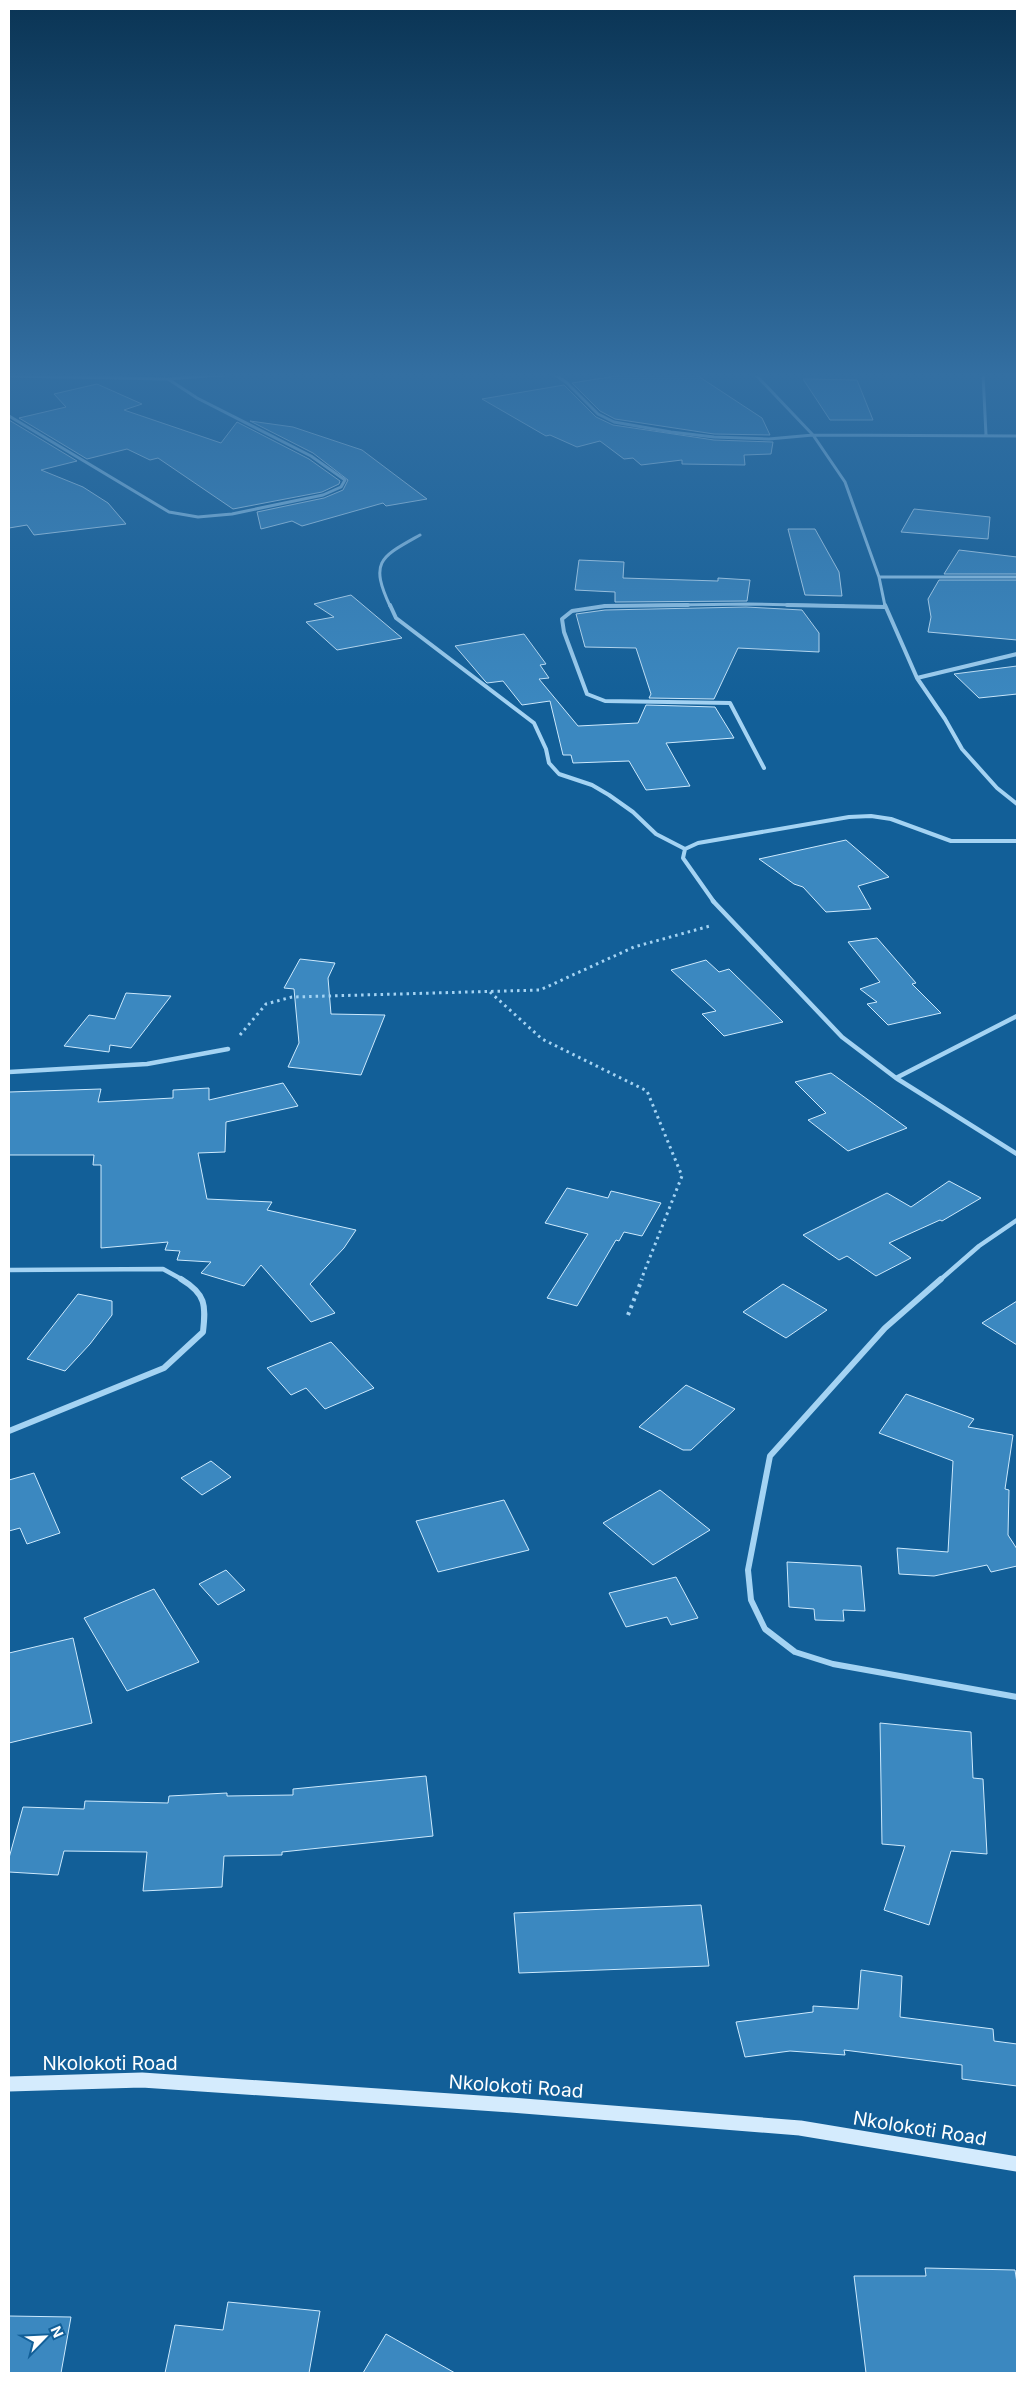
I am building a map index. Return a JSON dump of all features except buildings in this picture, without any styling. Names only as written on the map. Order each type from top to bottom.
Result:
[{"type":"main road","name":"Nkolokoti Road","points":[[9,2084],[142,2080],[520,2105],[800,2128],[1017,2164]]},
{"type":"street","points":[[124,485],[169,512],[198,517],[232,514],[323,495],[342,485]]},
{"type":"street","points":[[846,485],[879,576],[885,607],[916,678],[945,719],[962,749],[997,788],[1017,804]]},
{"type":"street","points":[[420,535],[395,549],[381,562],[379,573],[381,586],[396,618],[534,723],[546,749],[549,763],[559,774],[592,785],[609,795],[633,812],[656,834],[685,849]]},
{"type":"street","points":[[879,576],[1017,577]]},
{"type":"street","points":[[764,768],[730,704],[605,701],[587,694],[564,632],[562,619],[572,612],[605,606],[748,604],[885,607]]},
{"type":"street","points":[[916,678],[1017,654]]},
{"type":"street","points":[[1017,841],[951,841],[891,819],[871,816],[849,817],[698,843],[685,849],[682,858],[719,909],[842,1037],[896,1078],[1017,1154]]},
{"type":"street","points":[[896,1078],[1017,1016]]},
{"type":"street","points":[[9,1072],[154,1065],[193,1059],[228,1049]]},
{"type":"street","points":[[1017,1220],[979,1246],[885,1328],[770,1456],[748,1570],[751,1600],[765,1629],[795,1652],[833,1664],[1017,1697]]},
{"type":"street","points":[[9,1270],[163,1269],[194,1287],[206,1307],[203,1332],[164,1368],[9,1431]]},
{"type":"path","points":[[228,1049],[266,1004],[292,996],[540,990],[634,947],[731,920]]},
{"type":"path","points":[[490,992],[542,1039],[647,1091],[682,1176],[628,1315]]}]
